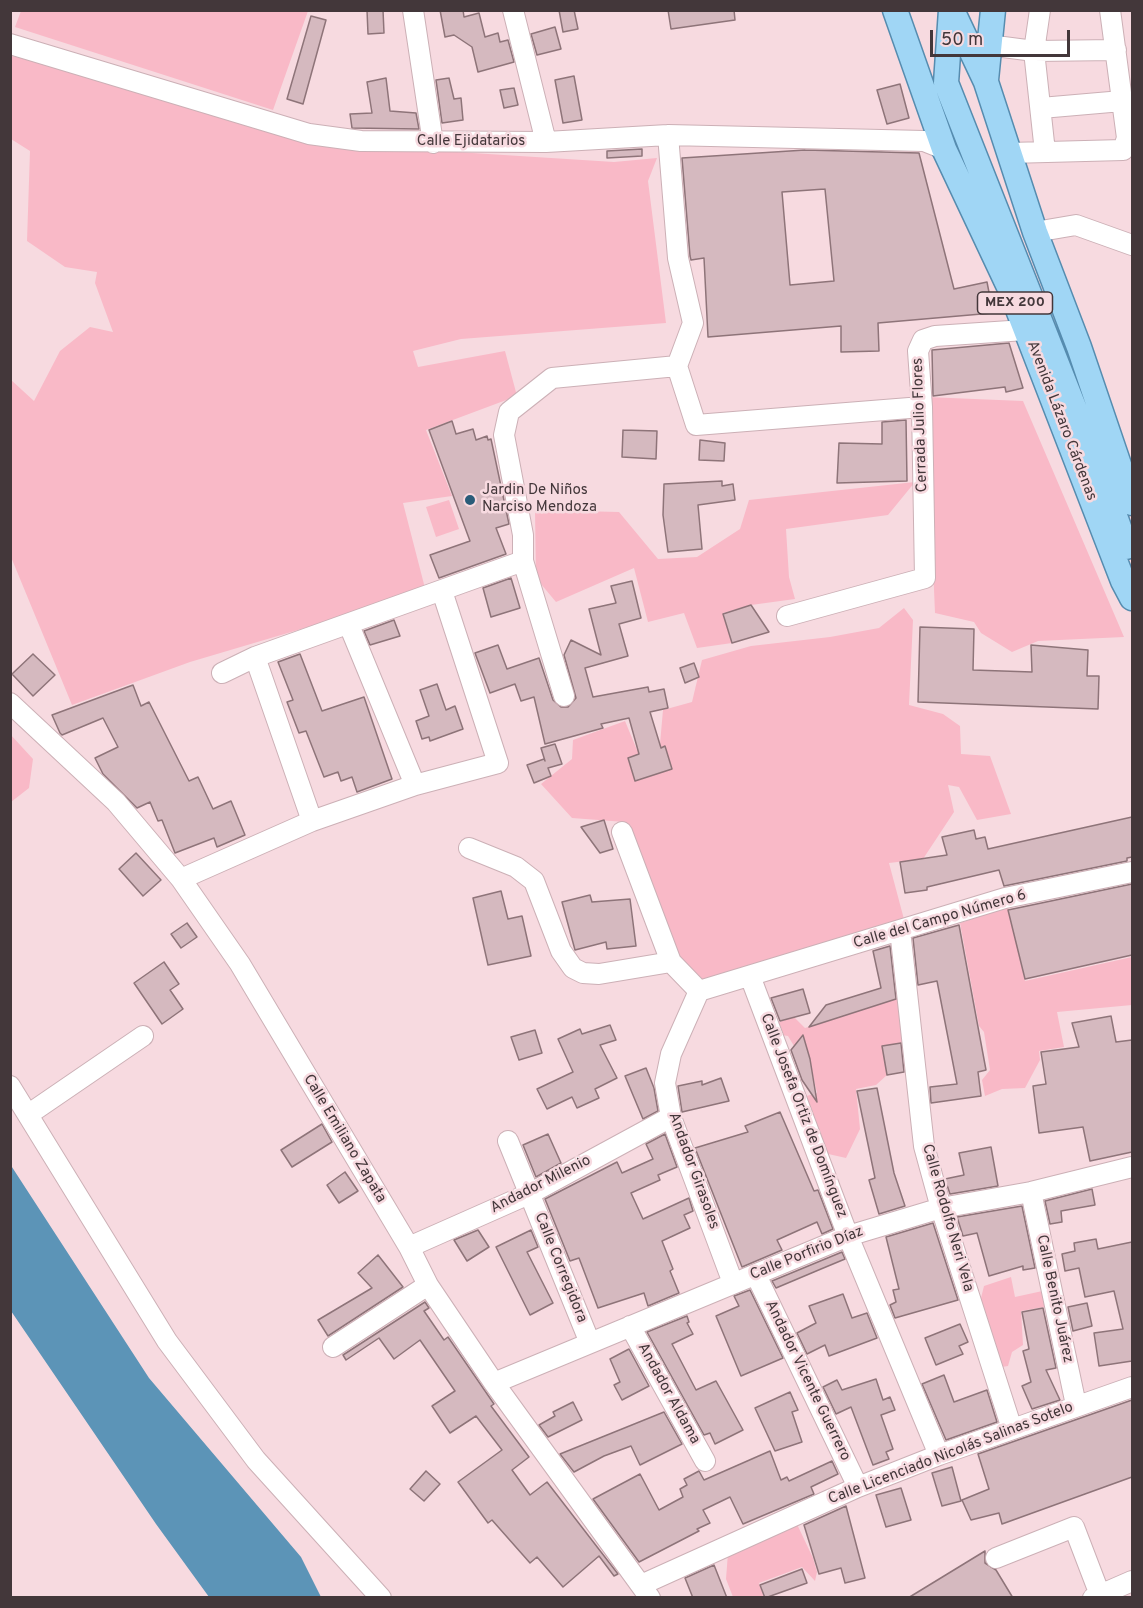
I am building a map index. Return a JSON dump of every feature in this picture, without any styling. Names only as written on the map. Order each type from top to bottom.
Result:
[{"type":"main road","name":"Avenida Lázaro Cárdenas","points":[[895,10],[944,148],[1010,289],[1123,581],[1132,598]]},
{"type":"main road","name":"Avenida Lázaro Cárdenas","points":[[951,10],[946,84],[1098,468],[1132,568]]},
{"type":"main road","name":"MEX 200","points":[[951,10],[986,82],[1035,232],[1079,347],[1132,503]]},
{"type":"main road","name":"MEX 200","points":[[986,82],[993,10]]},
{"type":"street","points":[[413,10],[433,143]]},
{"type":"street","points":[[513,10],[546,142]]},
{"type":"street","points":[[1040,10],[1034,51],[1045,152]]},
{"type":"street","points":[[1009,153],[1124,150],[1127,138],[1110,10]]},
{"type":"street","name":"Calle Ejidatarios","points":[[10,44],[309,134],[361,141],[546,142],[668,135],[924,141],[944,148]]},
{"type":"street","points":[[988,45],[1034,51],[1116,50]]},
{"type":"street","points":[[1041,108],[1122,101]]},
{"type":"street","points":[[668,135],[678,258],[693,323],[677,366],[696,425],[922,408]]},
{"type":"street","points":[[1035,232],[1076,225],[1132,245]]},
{"type":"street","name":"Cerrada Julio Flores","points":[[787,616],[925,578],[922,408],[918,351],[923,340],[935,336],[1025,330]]},
{"type":"street","points":[[564,696],[523,561],[522,535],[504,435],[509,412],[552,378],[677,366]]},
{"type":"street","points":[[222,673],[255,657],[523,561]]},
{"type":"street","points":[[181,879],[312,821],[415,785],[498,763],[442,591]]},
{"type":"street","points":[[349,625],[415,785]]},
{"type":"street","points":[[255,657],[312,821]]},
{"type":"street","name":"Calle Emiliano Zapata","points":[[10,703],[116,802],[181,879],[240,964],[408,1247],[428,1285],[494,1383],[645,1591]]},
{"type":"street","points":[[622,832],[671,962],[699,991]]},
{"type":"street","points":[[469,848],[516,867],[534,882],[564,956],[578,971],[599,974],[671,962]]},
{"type":"street","name":"Calle del Campo Número 6","points":[[699,991],[1005,898],[1132,872]]},
{"type":"street","name":"Calle Rodolfo Neri Vela","points":[[900,930],[924,1146],[940,1208],[1012,1429]]},
{"type":"street","name":"Calle Josefa Ortiz de Domínguez","points":[[750,976],[848,1236],[939,1455]]},
{"type":"street","name":"Andador Girasoles","points":[[699,991],[671,1054],[666,1083],[672,1117],[733,1283]]},
{"type":"street","points":[[29,1114],[144,1036]]},
{"type":"street","points":[[10,1086],[167,1341],[256,1460],[381,1598]]},
{"type":"street","name":"Andador Milenio","points":[[408,1247],[531,1193],[672,1117]]},
{"type":"street","name":"Calle Corregidora","points":[[508,1141],[590,1343]]},
{"type":"street","name":"Calle Porfirio Díaz","points":[[494,1383],[848,1236],[940,1208],[1031,1192],[1132,1167]]},
{"type":"street","name":"Calle Benito Juárez","points":[[1031,1192],[1076,1406]]},
{"type":"street","name":"Andador Vicente Guerrero","points":[[756,1275],[858,1487]]},
{"type":"street","points":[[333,1347],[428,1285]]},
{"type":"street","name":"Andador Aldama","points":[[630,1326],[705,1461]]},
{"type":"street","name":"Calle Licenciado Nicolás Salinas Sotelo","points":[[645,1591],[858,1487],[939,1455],[1132,1387]]},
{"type":"street","points":[[996,1558],[1074,1527],[1097,1596],[1132,1581]]},
{"type":"shaded area","points":[[21,10],[308,11],[273,110],[15,27]]},
{"type":"shaded area","points":[[11,56],[43,62],[315,143],[614,162],[657,158],[648,181],[666,323],[461,339],[413,351],[418,367],[505,351],[517,396],[426,430],[452,496],[403,503],[426,592],[190,662],[72,705],[11,557],[10,379],[34,401],[60,351],[90,327],[113,332],[95,283],[97,272],[65,267],[27,241],[30,151],[11,139]]},
{"type":"shaded area","points":[[926,397],[1023,401],[1124,637],[1038,641],[1012,652],[981,633],[974,622],[935,613]]},
{"type":"shaded area","points":[[915,482],[888,515],[786,529],[789,577],[795,599],[751,605],[723,613],[732,643],[697,648],[684,613],[648,622],[634,568],[556,602],[536,578],[535,510],[619,512],[658,559],[697,557],[740,529],[749,500]]},
{"type":"shaded area","points":[[449,500],[459,529],[436,537],[426,507]]},
{"type":"shaded area","points":[[904,608],[913,620],[909,705],[943,714],[960,726],[961,754],[990,756],[1011,814],[977,820],[959,787],[948,785],[954,812],[923,859],[889,863],[905,923],[702,983],[678,958],[625,822],[572,818],[541,784],[572,759],[573,740],[625,721],[637,750],[660,744],[663,710],[692,702],[702,660],[751,646],[830,637],[879,628]]},
{"type":"shaded area","points":[[10,734],[33,759],[29,788],[11,802]]},
{"type":"shaded area","points":[[1008,907],[1025,981],[1132,957],[1132,1005],[1057,1012],[1064,1047],[1039,1051],[1040,1060],[1025,1088],[1002,1089],[985,1096],[982,1080],[990,1070],[984,1032],[979,1026],[960,923]]},
{"type":"shaded area","points":[[901,997],[907,1042],[883,1046],[887,1075],[876,1085],[856,1089],[860,1129],[846,1158],[824,1153],[803,1097],[817,1093],[807,1049],[794,1046],[788,1036],[781,1035],[776,1023],[794,1017],[805,1028]]},
{"type":"shaded area","points":[[1011,1277],[1015,1297],[1047,1290],[1044,1307],[1021,1311],[1023,1345],[1012,1352],[1008,1366],[996,1368],[979,1306],[984,1286]]},
{"type":"shaded area","points":[[795,1520],[813,1558],[817,1572],[815,1581],[802,1567],[759,1583],[764,1597],[733,1597],[726,1579],[728,1553]]},
{"type":"water","points":[[10,1164],[149,1378],[301,1557],[321,1597],[209,1597],[156,1524],[11,1311]]},
{"type":"building","points":[[367,10],[383,10],[384,33],[368,34]]},
{"type":"building","points":[[440,10],[463,10],[464,17],[479,13],[485,37],[498,33],[500,42],[508,40],[514,62],[478,72],[472,47],[454,35],[445,37]]},
{"type":"building","points":[[559,10],[574,10],[578,29],[563,32]]},
{"type":"building","points":[[668,10],[734,10],[735,20],[671,29]]},
{"type":"building","points":[[311,16],[326,20],[303,104],[287,99]]},
{"type":"building","points":[[555,27],[561,49],[537,55],[531,34]]},
{"type":"building","points":[[574,76],[582,120],[563,123],[555,80]]},
{"type":"building","points":[[386,78],[390,111],[416,113],[419,129],[352,128],[350,114],[372,113],[367,82]]},
{"type":"building","points":[[449,78],[454,99],[461,98],[463,120],[442,123],[436,80]]},
{"type":"building","points":[[900,84],[909,118],[887,124],[877,90]]},
{"type":"building","points":[[514,88],[518,105],[504,108],[500,90]]},
{"type":"building","points":[[642,149],[642,156],[607,158],[607,151]]},
{"type":"building","points":[[805,150],[919,153],[954,289],[987,282],[993,313],[878,323],[879,351],[841,352],[841,326],[708,337],[704,258],[691,260],[690,256],[682,158]],"holes":[[[825,189],[834,281],[790,285],[782,192]]]},
{"type":"building","points":[[1009,343],[1023,388],[1006,392],[1005,387],[933,396],[932,350]]},
{"type":"building","points":[[906,420],[907,481],[837,483],[839,443],[882,444],[882,422]]},
{"type":"building","points":[[452,421],[456,434],[473,429],[476,440],[487,436],[488,440],[491,439],[509,524],[496,528],[506,554],[439,578],[430,555],[470,541],[429,430]]},
{"type":"building","points":[[623,430],[657,431],[656,459],[622,457]]},
{"type":"building","points":[[700,440],[725,443],[724,461],[699,460]]},
{"type":"building","points":[[722,481],[722,486],[733,484],[735,500],[698,505],[702,549],[668,552],[663,515],[664,484]]},
{"type":"building","points":[[511,578],[520,608],[491,617],[483,588]]},
{"type":"building","points":[[632,581],[641,618],[619,624],[628,656],[585,668],[593,697],[648,687],[649,692],[664,689],[668,708],[650,712],[661,748],[665,746],[672,769],[635,781],[628,758],[639,754],[629,718],[601,724],[603,728],[545,744],[534,697],[521,701],[515,684],[490,693],[475,653],[498,645],[507,669],[539,658],[553,700],[561,707],[568,707],[576,698],[564,655],[571,640],[601,655],[589,609],[616,603],[611,586]]},
{"type":"building","points":[[751,605],[769,632],[732,643],[723,614]]},
{"type":"building","points":[[394,620],[400,636],[370,645],[364,631]]},
{"type":"building","points":[[920,627],[974,629],[973,670],[1032,672],[1031,645],[1088,650],[1087,676],[1099,676],[1098,709],[918,702]]},
{"type":"building","points":[[33,654],[55,675],[33,696],[12,674]]},
{"type":"building","points":[[300,654],[322,711],[364,697],[392,779],[357,792],[352,777],[341,781],[338,772],[324,777],[306,731],[299,733],[287,702],[293,700],[278,662]]},
{"type":"building","points":[[694,663],[699,677],[685,683],[680,668]]},
{"type":"building","points":[[437,684],[446,710],[455,706],[463,729],[430,741],[429,737],[422,739],[416,721],[429,716],[420,690]]},
{"type":"building","points":[[133,685],[141,706],[149,702],[189,781],[198,777],[213,809],[231,801],[245,835],[217,847],[214,838],[175,853],[162,820],[158,821],[150,802],[137,808],[103,774],[95,758],[118,747],[103,718],[62,735],[60,733],[52,715]]},
{"type":"building","points":[[555,744],[562,764],[548,768],[551,776],[534,783],[527,765],[544,759],[545,761],[541,748]]},
{"type":"building","points":[[1132,817],[1132,857],[1127,858],[1127,861],[1004,886],[999,870],[927,887],[927,890],[905,893],[900,862],[947,855],[942,837],[974,830],[976,839],[985,837],[988,849]]},
{"type":"building","points":[[604,820],[613,849],[600,853],[581,827]]},
{"type":"building","points":[[136,853],[161,880],[143,896],[119,869]]},
{"type":"building","points":[[1132,884],[1132,955],[1025,979],[1008,910]]},
{"type":"building","points":[[501,891],[508,919],[522,916],[531,956],[488,965],[473,898]]},
{"type":"building","points":[[590,895],[592,902],[630,899],[636,946],[607,949],[606,942],[575,950],[562,902]]},
{"type":"building","points":[[187,923],[197,937],[181,948],[171,934]]},
{"type":"building","points":[[959,925],[986,1070],[978,1072],[981,1096],[931,1103],[930,1087],[957,1084],[937,981],[918,985],[913,938]]},
{"type":"building","points":[[890,946],[896,999],[809,1027],[826,1005],[881,988],[873,951]]},
{"type":"building","points":[[164,962],[179,984],[170,990],[183,1009],[162,1024],[134,983]]},
{"type":"building","points":[[803,989],[810,1013],[780,1021],[771,998]]},
{"type":"building","points":[[1111,1016],[1116,1042],[1132,1040],[1132,1152],[1090,1161],[1083,1127],[1039,1133],[1033,1086],[1046,1084],[1041,1052],[1079,1047],[1072,1023]]},
{"type":"building","points":[[610,1025],[616,1040],[600,1045],[617,1078],[595,1089],[599,1098],[577,1108],[572,1097],[547,1109],[537,1089],[573,1072],[558,1039],[580,1029],[582,1034]]},
{"type":"building","points":[[535,1030],[542,1053],[519,1060],[511,1037]]},
{"type":"building","points":[[803,1035],[810,1059],[817,1102],[802,1080],[791,1050]]},
{"type":"building","points":[[901,1043],[904,1072],[887,1075],[882,1046]]},
{"type":"building","points":[[646,1068],[654,1088],[658,1111],[643,1119],[625,1076]]},
{"type":"building","points":[[721,1078],[729,1101],[682,1112],[678,1086],[702,1081],[702,1085]]},
{"type":"building","points":[[877,1088],[894,1173],[905,1206],[879,1214],[869,1180],[875,1178],[857,1091]]},
{"type":"building","points":[[780,1112],[814,1191],[818,1190],[833,1229],[822,1234],[817,1222],[777,1240],[782,1250],[742,1267],[695,1148],[748,1132],[745,1126]]},
{"type":"building","points":[[322,1124],[332,1142],[292,1167],[281,1150]]},
{"type":"building","points":[[548,1134],[561,1163],[536,1177],[523,1145]]},
{"type":"building","points":[[665,1134],[677,1167],[658,1175],[660,1180],[631,1193],[643,1219],[689,1198],[693,1211],[684,1215],[690,1228],[662,1241],[679,1293],[648,1306],[644,1293],[598,1308],[579,1258],[570,1261],[545,1199],[617,1162],[622,1173],[653,1159],[646,1144]]},
{"type":"building","points":[[991,1147],[998,1186],[950,1194],[945,1179],[964,1175],[959,1153]]},
{"type":"building","points":[[345,1172],[358,1191],[339,1203],[327,1185]]},
{"type":"building","points":[[1092,1189],[1095,1205],[1061,1211],[1062,1222],[1050,1224],[1045,1201]]},
{"type":"building","points":[[1022,1206],[1035,1268],[1023,1270],[1023,1266],[989,1276],[977,1233],[963,1236],[957,1217]]},
{"type":"building","points":[[933,1223],[958,1300],[895,1318],[890,1305],[896,1302],[893,1290],[899,1289],[886,1237]]},
{"type":"building","points":[[478,1230],[489,1247],[467,1261],[454,1240]]},
{"type":"building","points":[[531,1230],[538,1247],[527,1252],[553,1303],[530,1315],[496,1247]]},
{"type":"building","points":[[1096,1239],[1098,1249],[1132,1242],[1132,1361],[1099,1366],[1094,1333],[1123,1329],[1114,1291],[1085,1297],[1079,1268],[1065,1271],[1062,1254],[1075,1251],[1074,1243]]},
{"type":"building","points":[[842,1252],[845,1259],[776,1288],[772,1281]]},
{"type":"building","points":[[378,1255],[403,1287],[328,1336],[318,1320],[372,1288],[358,1273]]},
{"type":"building","points":[[750,1290],[783,1358],[741,1376],[716,1316],[739,1306],[734,1296]]},
{"type":"building","points":[[843,1294],[852,1318],[867,1313],[877,1338],[829,1356],[825,1345],[807,1354],[797,1333],[816,1323],[809,1306]]},
{"type":"building","points":[[425,1302],[429,1308],[424,1311],[444,1340],[448,1337],[494,1404],[491,1406],[529,1457],[512,1470],[530,1495],[547,1482],[618,1574],[614,1576],[599,1556],[563,1587],[537,1557],[530,1563],[492,1520],[488,1523],[458,1482],[502,1450],[476,1416],[450,1433],[432,1406],[455,1391],[420,1340],[394,1359],[379,1338],[346,1360],[343,1355]]},
{"type":"building","points":[[1087,1303],[1092,1326],[1073,1331],[1068,1307]]},
{"type":"building","points":[[1043,1308],[1056,1368],[1046,1370],[1060,1400],[1032,1409],[1022,1386],[1031,1382],[1023,1351],[1029,1349],[1022,1312]]},
{"type":"building","points":[[687,1316],[689,1322],[687,1323],[693,1334],[672,1344],[696,1390],[716,1381],[743,1430],[715,1444],[710,1433],[704,1435],[647,1332]]},
{"type":"building","points":[[960,1324],[968,1342],[959,1346],[963,1354],[936,1365],[925,1338]]},
{"type":"building","points":[[629,1349],[649,1386],[622,1400],[614,1385],[620,1382],[610,1359]]},
{"type":"building","points":[[944,1375],[954,1402],[987,1390],[997,1422],[946,1440],[922,1384]]},
{"type":"building","points":[[876,1379],[883,1400],[890,1397],[895,1410],[881,1415],[893,1449],[886,1452],[889,1459],[873,1465],[851,1407],[836,1414],[823,1387],[837,1380],[842,1390]]},
{"type":"building","points":[[790,1392],[798,1410],[792,1412],[802,1442],[775,1451],[755,1408]]},
{"type":"building","points":[[1132,1400],[1132,1477],[1002,1524],[999,1513],[971,1520],[962,1500],[989,1489],[978,1454]]},
{"type":"building","points":[[573,1402],[582,1420],[548,1437],[539,1425],[555,1416],[553,1412]]},
{"type":"building","points":[[664,1412],[682,1444],[640,1465],[631,1446],[604,1456],[574,1472],[560,1454]]},
{"type":"building","points":[[770,1451],[781,1480],[787,1477],[789,1481],[832,1461],[838,1474],[811,1487],[814,1494],[743,1524],[730,1497],[703,1510],[710,1523],[697,1529],[699,1531],[639,1562],[593,1499],[640,1474],[659,1510],[683,1497],[680,1489],[687,1485],[684,1479],[699,1471],[704,1480]]},
{"type":"building","points":[[952,1467],[961,1501],[942,1506],[932,1473]]},
{"type":"building","points":[[426,1471],[440,1484],[424,1501],[410,1489]]},
{"type":"building","points":[[901,1488],[911,1520],[886,1527],[876,1495]]},
{"type":"building","points":[[846,1506],[865,1578],[845,1583],[841,1568],[819,1574],[804,1525]]},
{"type":"building","points":[[985,1551],[985,1563],[996,1570],[1013,1598],[908,1598]]},
{"type":"building","points":[[714,1565],[727,1598],[693,1598],[685,1578]]},
{"type":"building","points":[[802,1569],[807,1583],[765,1598],[760,1585]]},
{"type":"place","name":"Jardin De Niños Narciso Mendoza","points":[[470,500]]}]
